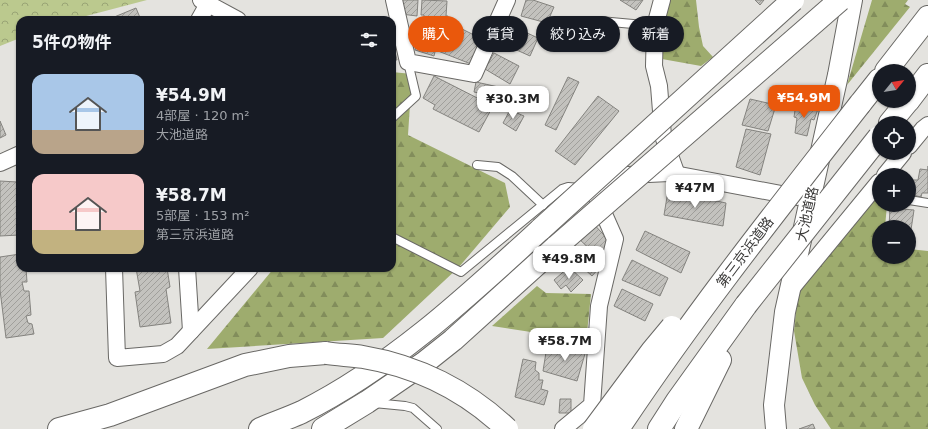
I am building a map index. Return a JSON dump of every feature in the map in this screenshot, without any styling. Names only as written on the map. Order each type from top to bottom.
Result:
[{"type":"highway","points":[[260,429],[302,412],[350,385],[408,345],[463,300],[793,0]]},
{"type":"highway","points":[[323,429],[367,402],[424,363],[453,340],[557,246],[840,0]]},
{"type":"highway","points":[[891,64],[928,17]]},
{"type":"highway","name":"第三京浜道路","points":[[618,429],[651,379],[774,214],[872,89]]},
{"type":"highway","points":[[896,116],[902,108]]},
{"type":"highway","points":[[659,429],[677,401],[746,305],[872,146]]},
{"type":"highway","points":[[595,429],[652,351],[688,308],[774,214]]},
{"type":"highway","points":[[686,429],[746,305]]},
{"type":"highway","points":[[59,429],[110,415],[245,365],[289,356],[326,353],[362,357],[397,365],[423,374],[451,388],[479,406],[507,429]]},
{"type":"street","points":[[394,0],[408,62],[474,74],[504,1]]},
{"type":"street","points":[[658,16],[662,0]]},
{"type":"street","name":"大池道路","points":[[776,429],[774,405],[785,312],[838,74],[852,0]]},
{"type":"street","points":[[200,16],[204,2],[230,16]]},
{"type":"street","points":[[654,52],[654,66],[659,86],[663,136],[677,175]]},
{"type":"street","points":[[916,138],[928,125]]},
{"type":"street","points":[[0,163],[16,156]]},
{"type":"street","points":[[595,429],[592,405],[599,306],[615,239],[596,196],[611,183],[628,175],[669,173],[810,200]]},
{"type":"street","points":[[790,290],[872,190]]},
{"type":"street","points":[[114,272],[117,358],[163,354],[177,346],[246,272]]},
{"type":"street","points":[[187,272],[191,331]]},
{"type":"street","points":[[563,429],[592,405]]},
{"type":"lane","points":[[396,114],[416,96],[408,62]]},
{"type":"lane","points":[[477,165],[498,167],[512,176],[543,205]]},
{"type":"lane","points":[[396,239],[461,272],[562,189],[568,186],[581,188],[596,196]]},
{"type":"lane","points":[[916,201],[928,203]]},
{"type":"lane","points":[[367,402],[413,408],[437,429]]},
{"type":"green space","points":[[0,0],[147,0],[86,16],[16,16],[16,40],[0,46]]},
{"type":"green space","points":[[670,0],[696,0],[703,46],[713,57],[701,66],[662,59],[662,52],[684,52],[684,16],[665,16]]},
{"type":"green space","points":[[872,0],[908,0],[905,4],[910,7],[847,85]]},
{"type":"green space","points":[[396,72],[412,74],[408,135],[505,183],[510,207],[459,267],[383,338],[207,349],[271,272],[396,272]]},
{"type":"green space","points":[[872,203],[872,212],[886,212],[886,220],[872,220],[872,264],[916,264],[916,250],[928,251],[928,429],[831,429],[815,405],[802,378],[794,331],[798,289]]},
{"type":"green space","points":[[537,286],[546,293],[591,294],[587,333],[570,338],[492,326]]},
{"type":"building","points":[[401,0],[418,0],[417,16],[401,14]]},
{"type":"building","points":[[422,0],[447,1],[446,16],[421,15]]},
{"type":"building","points":[[526,0],[533,0],[554,7],[550,16],[536,16],[536,20],[528,18],[528,16],[521,16]]},
{"type":"building","points":[[620,0],[643,0],[636,10]]},
{"type":"building","points":[[755,0],[764,0],[760,5]]},
{"type":"building","points":[[136,8],[139,16],[117,16]]},
{"type":"building","points":[[464,30],[472,34],[472,52],[478,52],[471,64],[441,52],[464,52]]},
{"type":"building","points":[[528,33],[536,37],[536,42],[530,56],[521,52],[528,52]]},
{"type":"building","points":[[421,52],[435,52],[434,56]]},
{"type":"building","points":[[494,53],[519,66],[510,84],[485,69]]},
{"type":"building","points":[[434,76],[493,106],[479,132],[433,109],[435,105],[423,98]]},
{"type":"building","points":[[568,77],[579,82],[556,130],[545,125]]},
{"type":"building","points":[[476,82],[503,88],[501,98],[474,92]]},
{"type":"building","points":[[598,96],[619,111],[575,165],[555,151]]},
{"type":"building","points":[[750,99],[776,105],[768,131],[742,125]]},
{"type":"building","points":[[796,104],[818,109],[814,120],[811,119],[807,136],[795,133],[797,118],[794,117]]},
{"type":"building","points":[[510,110],[524,116],[516,131],[503,123]]},
{"type":"building","points":[[0,121],[6,135],[0,138]]},
{"type":"building","points":[[746,129],[771,134],[760,175],[736,167]]},
{"type":"building","points":[[920,169],[928,170],[928,193],[922,193],[921,197],[916,196],[916,180],[918,180]]},
{"type":"building","points":[[0,181],[16,182],[16,235],[0,236]]},
{"type":"building","points":[[668,191],[726,203],[723,226],[664,215]]},
{"type":"building","points":[[890,212],[914,212],[912,220],[889,220]]},
{"type":"building","points":[[591,221],[612,244],[598,257],[576,236]]},
{"type":"building","points":[[645,231],[690,252],[681,273],[636,250]]},
{"type":"building","points":[[579,246],[600,267],[592,276],[569,255]]},
{"type":"building","points":[[16,255],[16,272],[26,272],[27,282],[22,282],[24,291],[29,291],[31,315],[26,316],[28,323],[32,324],[34,334],[6,338],[0,290],[0,257]]},
{"type":"building","points":[[632,260],[668,278],[660,296],[622,280]]},
{"type":"building","points":[[569,267],[583,280],[571,292],[566,285],[561,289],[554,280]]},
{"type":"building","points":[[137,272],[168,272],[170,287],[166,289],[171,323],[140,327],[135,292],[140,291]]},
{"type":"building","points":[[622,289],[653,304],[645,321],[614,306]]},
{"type":"building","points":[[577,343],[587,347],[577,381],[543,371],[547,346],[573,353]]},
{"type":"building","points":[[523,359],[536,362],[535,370],[539,373],[539,380],[543,380],[541,389],[548,391],[544,405],[515,397]]},
{"type":"building","points":[[560,399],[571,399],[571,413],[559,413]]},
{"type":"building","points":[[813,424],[815,429],[799,429]]}]
